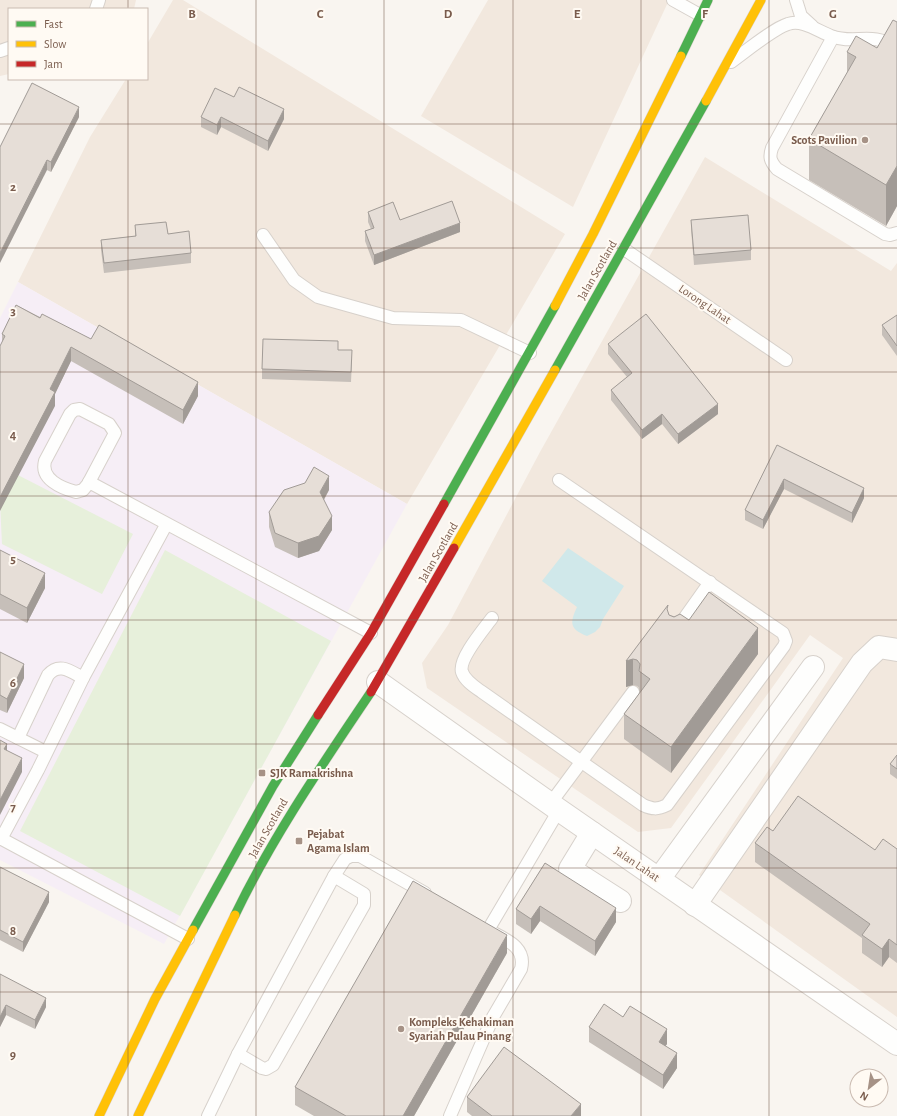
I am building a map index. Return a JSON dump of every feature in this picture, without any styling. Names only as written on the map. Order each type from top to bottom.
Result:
[{"type":"highway","name":"Jalan Scotland","points":[[99,1116],[155,999],[273,786],[371,632],[530,352],[593,234],[708,0]]},
{"type":"highway","name":"Jalan Scotland","points":[[138,1116],[252,880],[292,810],[378,682],[624,249],[761,0]]},
{"type":"street","points":[[695,905],[862,664],[879,647],[897,650]]},
{"type":"street","points":[[659,879],[813,668]]},
{"type":"street","name":"Jalan Lahat","points":[[378,682],[554,807],[897,1044]]},
{"type":"street","points":[[592,833],[570,868],[620,901]]},
{"type":"lane","points":[[673,0],[700,15]]},
{"type":"lane","points":[[796,0],[801,16],[816,29]]},
{"type":"lane","points":[[724,67],[780,27],[789,23],[797,23],[816,29],[833,37],[882,39],[897,47]]},
{"type":"lane","points":[[833,37],[769,156],[777,169],[885,234],[890,235],[897,233]]},
{"type":"lane","points":[[263,235],[294,280],[318,297],[393,318],[461,320],[530,352]]},
{"type":"lane","name":"Lorong Lahat","points":[[624,249],[786,360]]},
{"type":"lane","points":[[80,409],[109,424],[115,433],[89,482],[83,490],[76,492],[69,490],[45,475],[43,468],[44,461],[70,415],[74,410],[80,409]]},
{"type":"lane","points":[[492,618],[464,658],[462,671],[465,677],[482,692],[652,810],[660,809],[667,805],[784,646],[786,641],[783,633],[559,480]]},
{"type":"lane","points":[[89,482],[166,525],[371,632]]},
{"type":"lane","points":[[166,525],[83,678],[1,839],[188,939]]},
{"type":"lane","points":[[674,635],[710,582]]},
{"type":"lane","points":[[18,738],[48,675],[53,670],[60,667],[83,678]]},
{"type":"lane","points":[[488,930],[554,807],[581,761],[633,692]]},
{"type":"lane","points":[[0,729],[46,752]]},
{"type":"lane","points":[[208,1116],[238,1054],[334,876],[346,859],[357,856],[435,899]]},
{"type":"lane","points":[[238,1054],[262,1068],[266,1069],[273,1065],[364,905],[364,894],[360,890],[334,876]]},
{"type":"lane","points":[[450,1116],[493,1017],[521,969],[523,962],[522,956],[515,946],[475,922]]},
{"type":"shaded area","points":[[0,0],[136,0],[134,8],[8,8],[8,74],[0,76]]},
{"type":"shaded area","points":[[173,0],[183,0],[565,234],[407,504],[18,282],[90,137],[125,80],[148,80],[148,42]]},
{"type":"shaded area","points":[[488,0],[669,0],[573,207],[421,116]]},
{"type":"shaded area","points":[[705,157],[891,271],[897,263],[897,1017],[699,875],[843,658],[810,635],[671,828],[638,832],[427,688],[422,663],[448,625],[540,452]]},
{"type":"shaded area","points":[[18,282],[407,504],[164,944],[0,860],[0,318]]},
{"type":"green space","points":[[14,473],[133,534],[102,594],[2,544],[0,502]]},
{"type":"green space","points":[[165,550],[331,641],[180,916],[20,831]]},
{"type":"water","points":[[568,548],[624,586],[603,619],[600,627],[595,632],[587,636],[574,628],[572,621],[577,607],[542,581]]},
{"type":"building","name":"Scots Pavilion","points":[[893,20],[897,22],[897,166],[886,185],[809,139],[856,57],[847,52],[856,36],[877,48]]},
{"type":"building","points":[[32,83],[79,107],[51,162],[47,160],[0,253],[0,147]]},
{"type":"building","points":[[239,87],[284,109],[268,141],[221,117],[217,125],[201,117],[215,88],[234,97]]},
{"type":"building","points":[[452,201],[460,223],[374,255],[365,231],[374,228],[368,212],[393,202],[400,220]]},
{"type":"building","points":[[748,215],[751,250],[694,255],[691,220]]},
{"type":"building","points":[[166,222],[168,234],[189,231],[191,253],[104,263],[101,240],[136,236],[135,225]]},
{"type":"building","points":[[16,305],[40,318],[42,314],[91,339],[99,325],[198,382],[183,410],[71,347],[50,389],[55,392],[0,497],[0,346],[5,336],[2,334]]},
{"type":"building","points":[[646,314],[718,404],[678,434],[662,414],[642,430],[611,390],[632,373],[608,344]]},
{"type":"building","points":[[897,315],[897,346],[882,325]]},
{"type":"building","points":[[263,339],[338,341],[338,350],[352,350],[351,372],[262,369]]},
{"type":"building","points":[[777,445],[864,488],[852,513],[784,479],[763,520],[745,510]]},
{"type":"building","points":[[314,467],[329,476],[320,492],[332,516],[319,536],[298,543],[275,533],[269,512],[284,490],[305,483]]},
{"type":"building","points":[[0,550],[45,573],[27,608],[0,594]]},
{"type":"building","points":[[709,592],[758,628],[671,747],[624,714],[650,679],[639,671],[640,664],[637,660],[633,659],[626,661],[668,605],[667,609],[669,615],[674,617],[680,614],[689,620]]},
{"type":"building","points":[[0,652],[24,664],[7,699],[0,695]]},
{"type":"building","points":[[0,740],[7,744],[4,749],[22,758],[0,800]]},
{"type":"building","points":[[897,755],[897,769],[890,764]]},
{"type":"building","points":[[798,796],[875,850],[883,839],[897,849],[897,945],[889,939],[882,949],[862,935],[870,924],[755,843],[767,827],[773,831]]},
{"type":"building","points":[[545,863],[616,908],[595,941],[540,906],[531,919],[516,909]]},
{"type":"building","points":[[0,867],[49,892],[23,942],[0,930]]},
{"type":"building","name":"Kompleks Kehakiman Syariah Pulau Pinang","points":[[413,881],[507,935],[403,1116],[346,1116],[295,1087]]},
{"type":"building","points":[[0,974],[46,998],[35,1020],[6,1005],[0,1017]]},
{"type":"building","points":[[604,1004],[623,1017],[630,1006],[667,1029],[659,1042],[677,1053],[663,1075],[589,1027]]},
{"type":"building","points":[[504,1047],[581,1104],[571,1116],[492,1116],[467,1097]]},
{"type":"traffic: fast","points":[[681,56],[708,0]]},
{"type":"traffic: fast","points":[[555,370],[706,101]]},
{"type":"traffic: fast","points":[[444,504],[555,306]]},
{"type":"traffic: fast","points":[[235,915],[265,857],[282,829],[316,774],[371,692]]},
{"type":"traffic: fast","points":[[193,930],[273,786],[318,715]]},
{"type":"traffic: slow","points":[[706,101],[761,0]]},
{"type":"traffic: slow","points":[[555,306],[593,234],[681,56]]},
{"type":"traffic: slow","points":[[454,548],[555,370]]},
{"type":"traffic: slow","points":[[138,1116],[235,915]]},
{"type":"traffic: slow","points":[[99,1116],[155,999],[193,930]]},
{"type":"traffic: jam","points":[[318,715],[371,633],[444,504]]},
{"type":"traffic: jam","points":[[371,692],[454,548]]},
{"type":"place","name":"Scots Pavilion","points":[[865,140]]},
{"type":"place","name":"SJK Ramakrishna","points":[[262,773]]},
{"type":"place","name":"Pejabat Agama Islam","points":[[299,841]]},
{"type":"place","name":"Kompleks Kehakiman Syariah Pulau Pinang","points":[[401,1029]]}]
